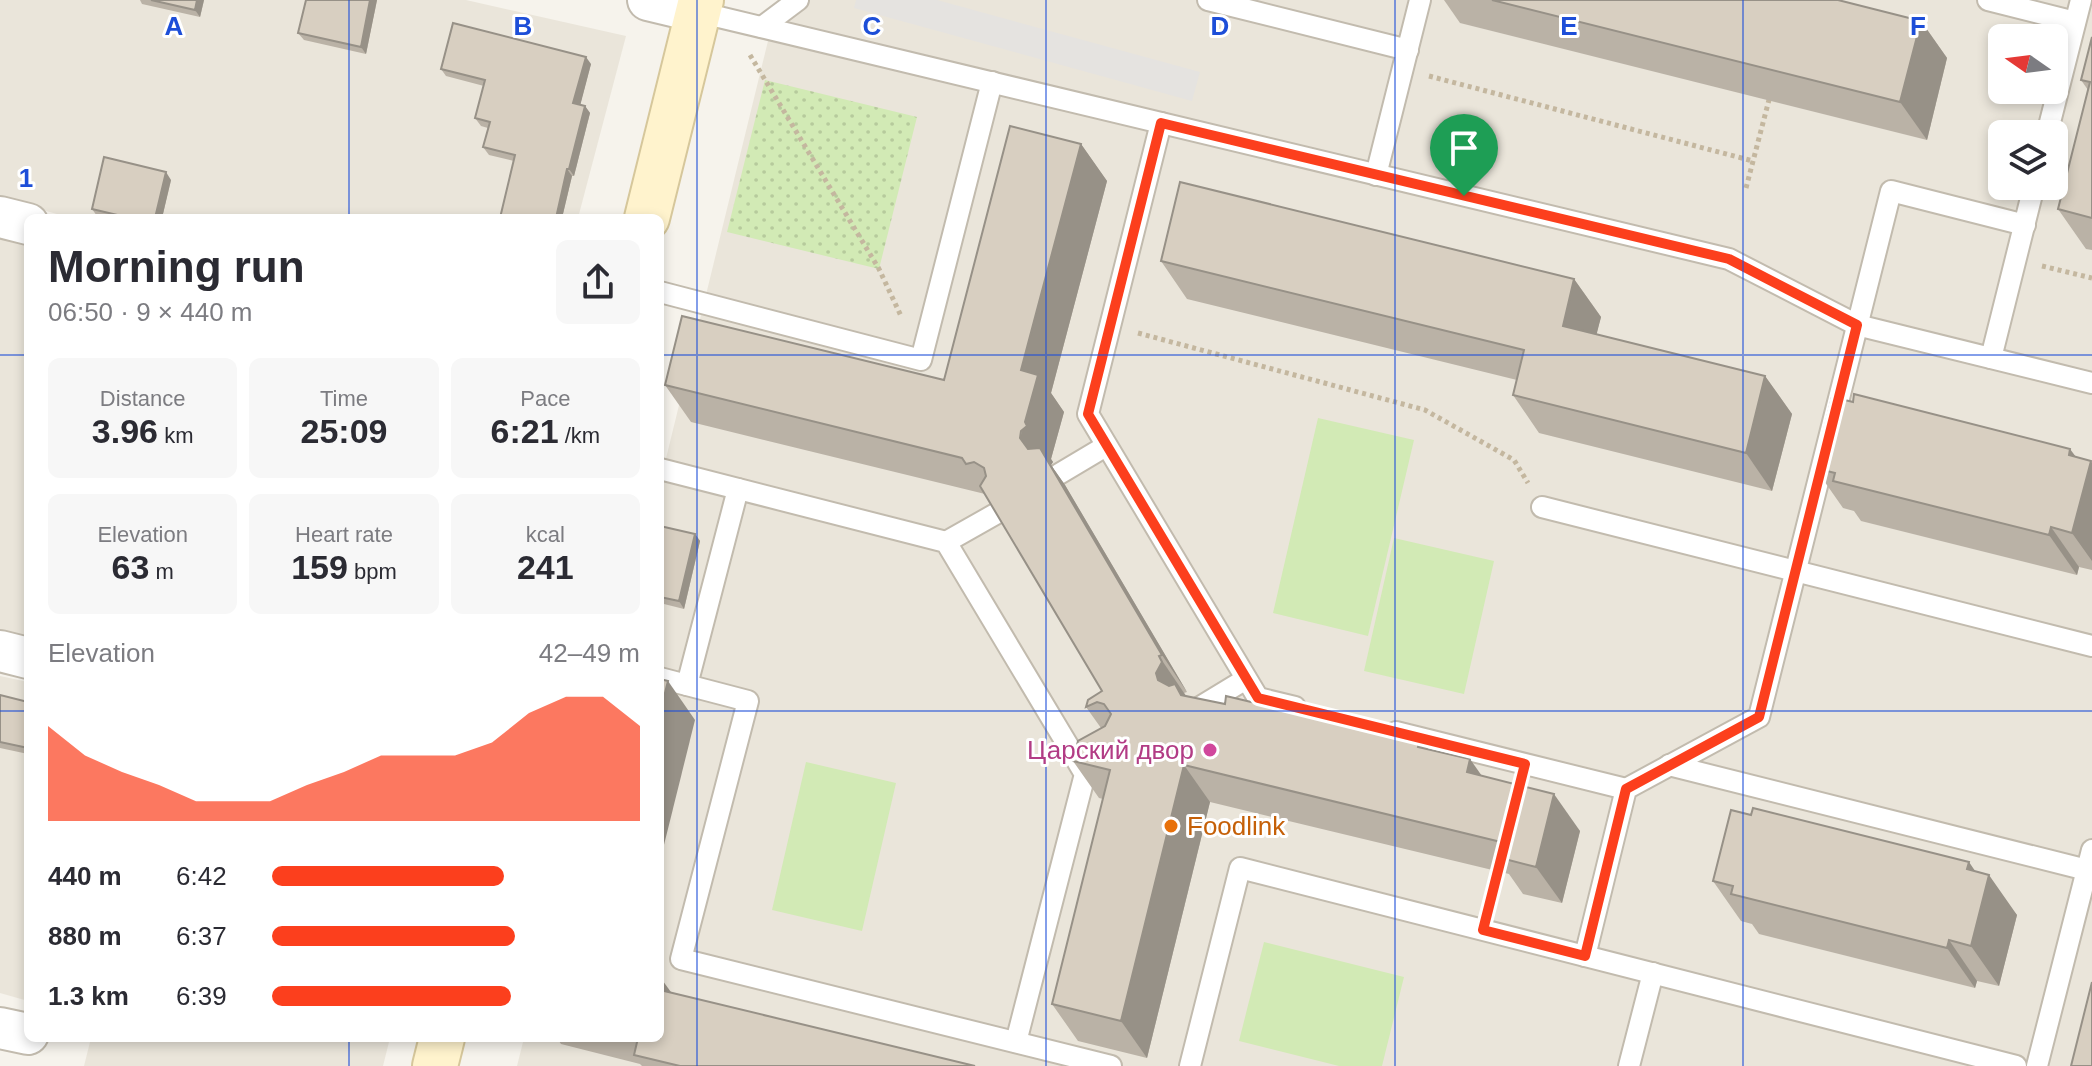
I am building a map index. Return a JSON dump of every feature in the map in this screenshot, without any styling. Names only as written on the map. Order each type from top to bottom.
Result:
[{"type":"street","points":[[648,0],[710,10],[648,214]]},
{"type":"street","points":[[0,217],[24,223]]},
{"type":"street","points":[[0,651],[24,657]]},
{"type":"street","points":[[0,1028],[24,1033]]},
{"type":"street","points":[[435,1066],[441,1042]]},
{"type":"lane","points":[[762,27],[798,0]]},
{"type":"lane","points":[[1208,0],[1405,59]]},
{"type":"lane","points":[[1376,175],[1420,0]]},
{"type":"lane","points":[[1988,0],[2075,22]]},
{"type":"lane","points":[[2050,120],[2081,0]]},
{"type":"lane","points":[[710,10],[762,27],[1729,259],[1857,325],[2092,383]]},
{"type":"lane","points":[[664,293],[921,360],[992,82]]},
{"type":"lane","points":[[1161,123],[1088,414],[1258,698],[1317,713]]},
{"type":"lane","points":[[1377,727],[1626,789],[1759,717],[1891,191],[2025,225]]},
{"type":"lane","points":[[1991,358],[2031,200]]},
{"type":"lane","points":[[1059,474],[1106,446]]},
{"type":"lane","points":[[664,470],[946,542],[1091,770],[1016,1042]]},
{"type":"lane","points":[[687,685],[738,489]]},
{"type":"lane","points":[[1542,507],[2092,646]]},
{"type":"lane","points":[[946,542],[999,512]]},
{"type":"lane","points":[[664,679],[748,701],[681,959],[1111,1066]]},
{"type":"lane","points":[[1195,710],[1246,679]]},
{"type":"lane","points":[[1669,765],[2090,860],[2037,1066]]},
{"type":"lane","points":[[1585,956],[1626,789]]},
{"type":"lane","points":[[1190,1066],[1240,868],[2016,1066]]},
{"type":"lane","points":[[1629,1066],[1653,973]]},
{"type":"path","points":[[710,10],[879,269],[921,360]]},
{"type":"path","points":[[1405,59],[1753,161]]},
{"type":"path","points":[[1746,188],[1772,88]]},
{"type":"path","points":[[2016,259],[2092,278]]},
{"type":"path","points":[[1110,325],[1425,410],[1514,460],[1542,507]]},
{"type":"path","points":[[1483,930],[1502,854]]},
{"type":"shaded area","points":[[0,0],[466,0],[626,36],[579,214],[57,214],[0,198]]},
{"type":"shaded area","points":[[778,0],[2092,0],[2092,1066],[517,1066],[523,1042],[664,1042],[664,467]]},
{"type":"shaded area","points":[[856,0],[937,0],[1200,72],[1192,101],[854,8]]},
{"type":"shaded area","points":[[0,229],[24,235],[24,642],[0,636]]},
{"type":"shaded area","points":[[0,676],[24,681],[24,1000],[0,993]]},
{"type":"shaded area","points":[[90,1042],[389,1042],[383,1066],[84,1066]]},
{"type":"green space","points":[[765,80],[917,117],[879,269],[727,232]]},
{"type":"green space","points":[[1318,418],[1414,440],[1368,636],[1273,613]]},
{"type":"green space","points":[[1394,538],[1494,561],[1464,694],[1364,671]]},
{"type":"green space","points":[[806,762],[896,783],[862,931],[772,910]]},
{"type":"green space","points":[[1264,942],[1404,977],[1382,1066],[1339,1066],[1239,1041]]},
{"type":"building","points":[[151,0],[197,0],[195,10]]},
{"type":"building","points":[[306,0],[370,0],[361,47],[298,33]]},
{"type":"building","points":[[1492,0],[1838,0],[1921,21],[1900,102]]},
{"type":"building","points":[[453,23],[586,57],[573,103],[585,106],[557,214],[501,214],[515,155],[483,147],[490,122],[475,118],[485,80],[441,69]]},
{"type":"building","points":[[2092,37],[2092,218],[2058,209],[2060,200],[2068,200],[2068,169],[2090,82],[2081,80]]},
{"type":"building","points":[[1010,126],[1081,144],[1021,370],[1038,375],[1025,422],[1027,426],[1021,431],[1020,438],[1028,449],[1040,448],[1162,655],[1159,656],[1162,662],[1156,673],[1158,680],[1169,686],[1175,684],[1181,695],[1225,704],[1226,696],[1268,706],[1269,699],[1420,737],[1418,747],[1470,759],[1467,772],[1554,794],[1536,867],[1497,857],[1501,842],[1184,765],[1121,1021],[1052,1004],[1110,770],[1073,761],[1078,741],[1105,726],[1111,714],[1104,704],[1097,702],[1086,707],[1088,700],[1102,691],[980,486],[986,476],[984,468],[974,462],[966,464],[962,458],[665,385],[682,316],[944,380]]},
{"type":"building","points":[[104,157],[166,172],[156,214],[113,214],[92,209]]},
{"type":"building","points":[[1180,182],[1574,279],[1563,326],[1765,376],[1746,453],[1513,395],[1524,350],[1161,261]]},
{"type":"building","points":[[1854,394],[2070,449],[2069,455],[2091,461],[2072,533],[2051,527],[2049,535],[1833,481],[1835,473],[1815,468],[1832,397],[1853,402]]},
{"type":"building","points":[[664,527],[695,534],[679,601],[664,598]]},
{"type":"building","points":[[0,695],[24,701],[24,747],[0,742]]},
{"type":"building","points":[[1753,808],[1969,862],[1967,869],[1989,875],[1971,946],[1949,940],[1947,948],[1731,894],[1733,886],[1713,881],[1731,810],[1751,815]]},
{"type":"building","points":[[2092,982],[2092,1066],[2071,1066]]},
{"type":"building","points":[[664,991],[975,1066],[680,1066],[634,1055],[637,1042],[664,1042]]},
{"type":"place","name":"Царский двор","points":[[1210,750]]},
{"type":"place","name":"Foodlink","points":[[1171,826]]},
{"type":"route","points":[[1161,123],[1464,196],[1729,259],[1857,325],[1759,717],[1626,789],[1585,956],[1483,930],[1525,764],[1258,698],[1088,414],[1161,123]]}]
